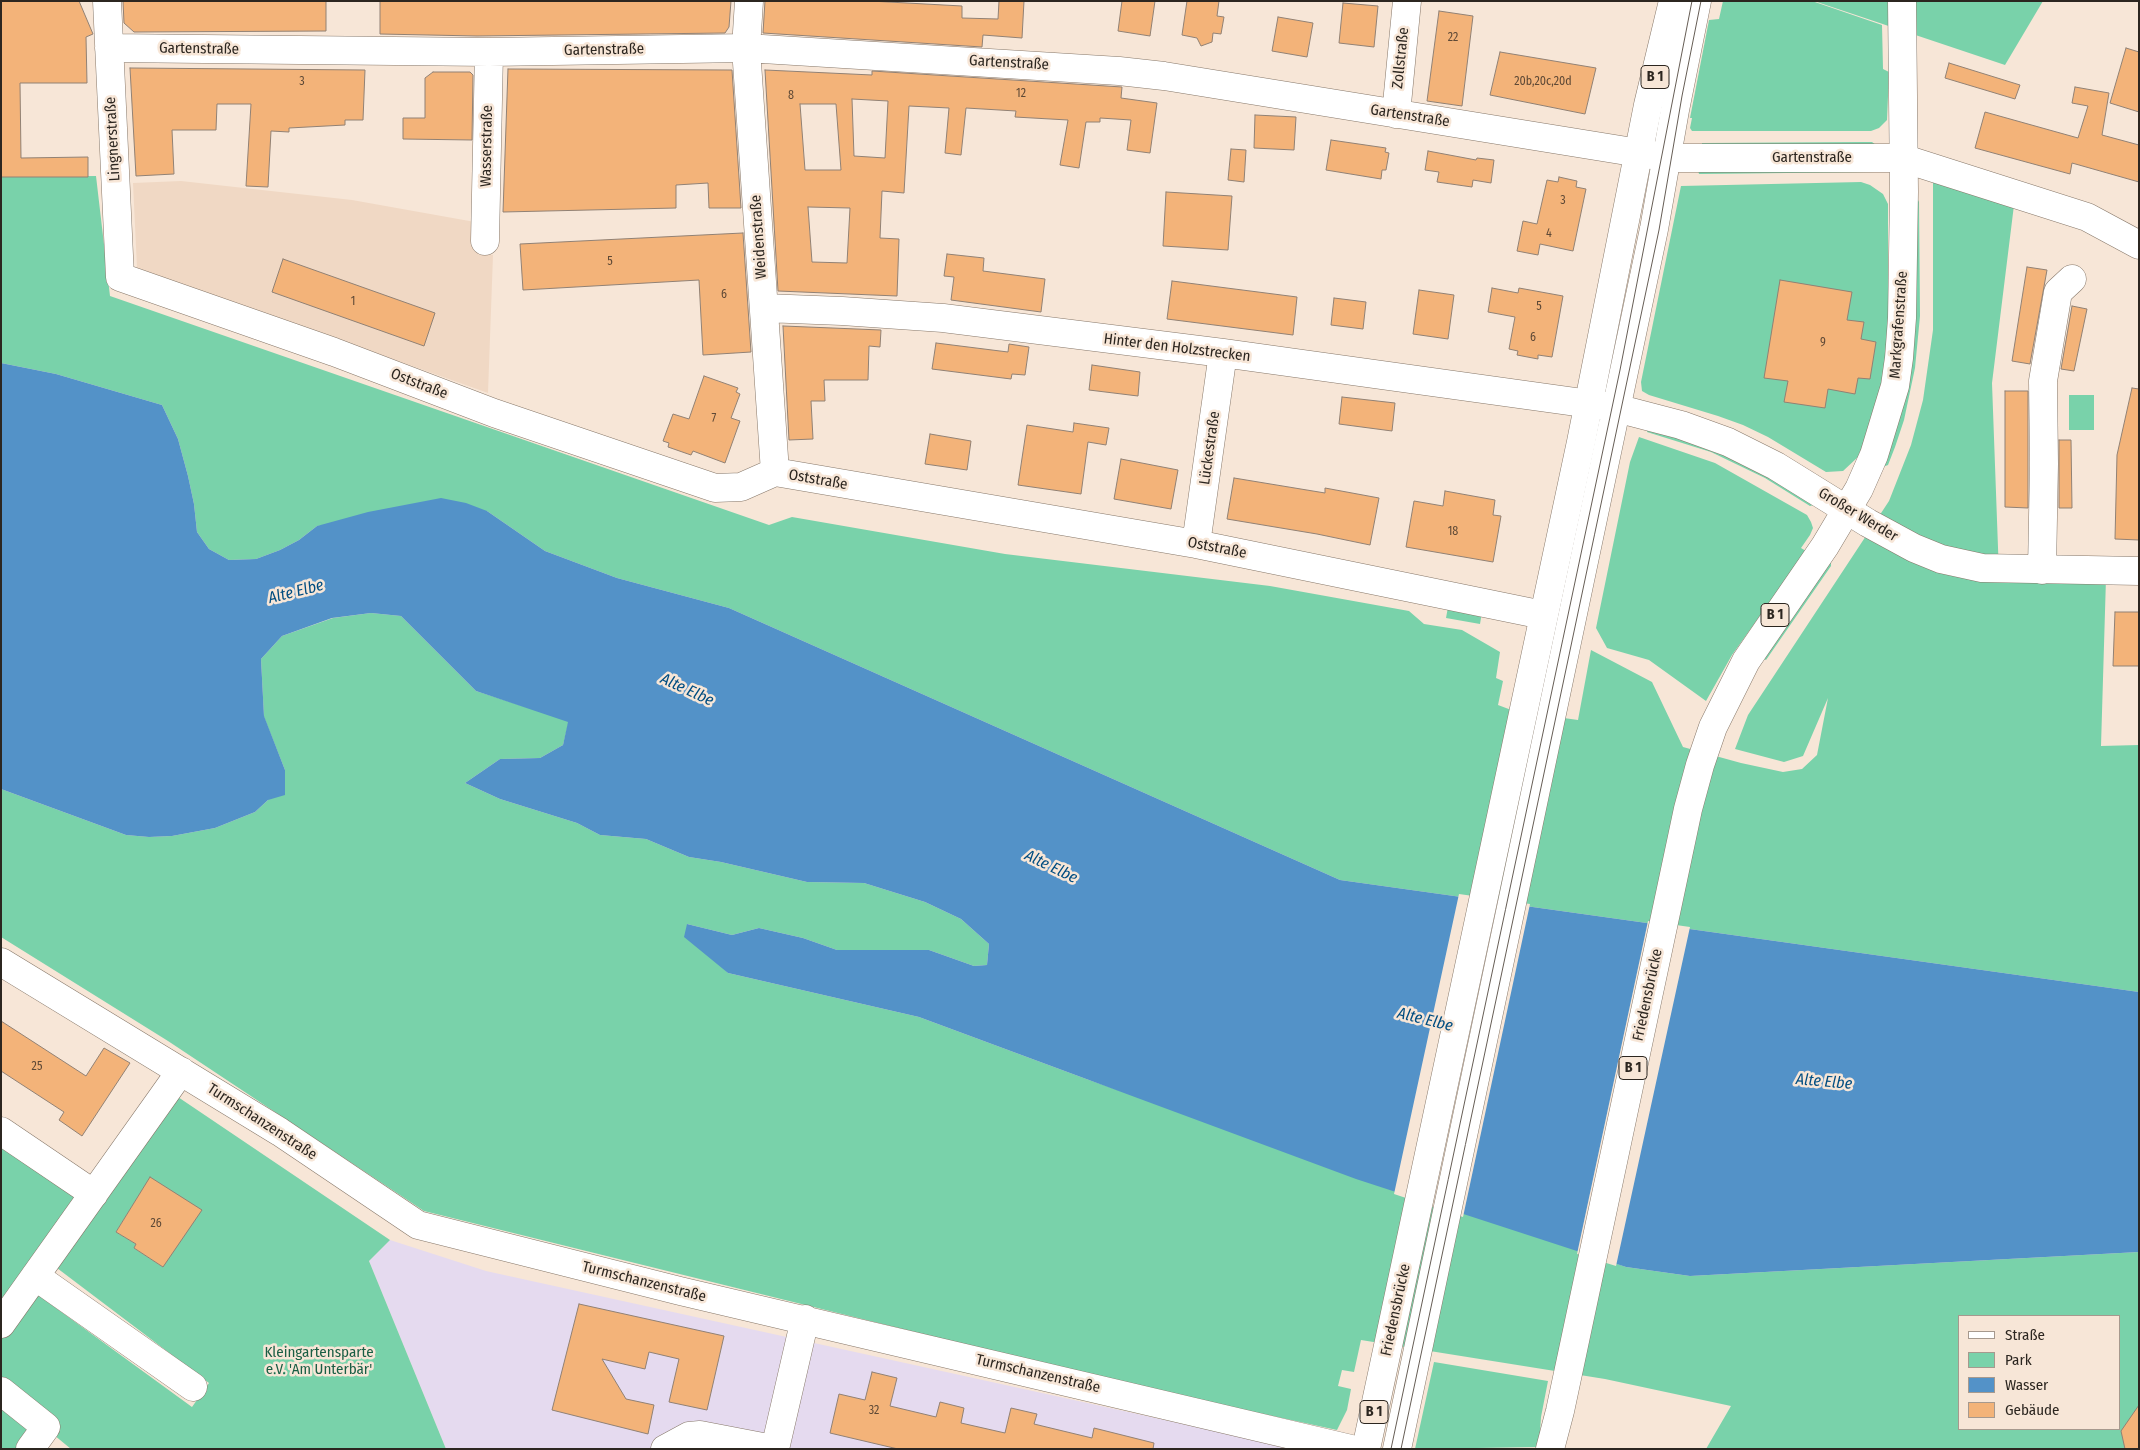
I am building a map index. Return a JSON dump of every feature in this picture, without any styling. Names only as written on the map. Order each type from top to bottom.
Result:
[{"type":"street","name":"Lingnerstraße","points":[[107,1],[120,277]]},
{"type":"street","name":"Weidenstraße","points":[[748,1],[746,48],[776,472]]},
{"type":"street","name":"Zollstraße","points":[[1396,114],[1407,1]]},
{"type":"street","name":"B 1","points":[[1544,615],[1589,404],[1638,153],[1674,1]]},
{"type":"street","points":[[1396,1449],[1617,408],[1654,229],[1696,1]]},
{"type":"street","name":"B 1","points":[[1902,7],[1902,158]]},
{"type":"street","name":"Gartenstraße","points":[[109,48],[489,52],[746,48],[1119,71],[1164,76],[1638,153],[1686,159],[1902,158]]},
{"type":"street","name":"Wasserstraße","points":[[485,240],[489,52]]},
{"type":"street","points":[[1902,158],[2087,217],[2139,245]]},
{"type":"street","name":"Markgrafenstraße","points":[[1713,727],[1724,701],[1756,644],[1825,546],[1848,509],[1874,456],[1888,414],[1898,365],[1902,308],[1902,158]]},
{"type":"street","name":"Oststraße","points":[[120,277],[334,352],[494,413],[715,488],[741,487],[776,472],[1196,544],[1544,615]]},
{"type":"street","points":[[2042,570],[2043,380],[2058,292],[2072,279]]},
{"type":"street","name":"Hinter den Holzstrecken","points":[[764,308],[842,310],[927,316],[1223,353],[1589,404]]},
{"type":"street","name":"Lückestraße","points":[[1196,544],[1223,353]]},
{"type":"street","name":"Großer Werder","points":[[1589,404],[1617,408],[1681,425],[1728,442],[1776,466],[1868,523],[1914,548],[1941,559],[1982,568],[2139,571]]},
{"type":"street","name":"Friedensbrücke","points":[[1366,1449],[1544,615]]},
{"type":"street","name":"Friedensbrücke","points":[[1550,1449],[1560,1412],[1688,809],[1713,727]]},
{"type":"street","name":"Turmschanzenstraße","points":[[1,962],[280,1132],[418,1225],[680,1291],[1351,1449]]},
{"type":"street","points":[[1,1324],[181,1071]]},
{"type":"street","points":[[1,1131],[94,1194]]},
{"type":"street","points":[[35,1276],[193,1387]]},
{"type":"street","points":[[666,1449],[689,1436],[700,1435],[774,1449],[805,1319]]},
{"type":"street","points":[[1,1391],[46,1427],[30,1449]]},
{"type":"shaded area","points":[[181,181],[352,200],[475,222],[475,252],[493,255],[488,393],[137,268],[133,183]]},
{"type":"shaded area","points":[[390,1240],[486,1271],[1297,1449],[446,1449],[369,1261]]},
{"type":"green space","points":[[1723,1],[1812,1],[1882,25],[1883,69],[1889,72],[1887,120],[1879,128],[1871,131],[1692,131],[1690,128],[1692,118],[1690,118],[1709,20],[1719,19]]},
{"type":"green space","points":[[1814,1],[2043,1],[2005,65]]},
{"type":"green space","points":[[1872,142],[1876,145],[1702,148],[1702,143]]},
{"type":"green space","points":[[1698,170],[1875,172],[1699,174]]},
{"type":"green space","points":[[96,176],[110,296],[769,525],[792,517],[1005,554],[1270,586],[1409,611],[1424,624],[1462,630],[1500,652],[1496,678],[1503,681],[1498,705],[1514,711],[1578,720],[1591,650],[1652,682],[1683,747],[1783,772],[1802,769],[1817,755],[1828,698],[1803,756],[1784,762],[1735,749],[1748,715],[1889,501],[1911,445],[1923,400],[1933,330],[1933,180],[2014,205],[1992,383],[1999,575],[2106,578],[2101,746],[2139,745],[2139,992],[1340,880],[729,608],[617,578],[545,551],[487,511],[317,526],[299,540],[280,550],[256,559],[229,560],[209,549],[197,532],[194,504],[178,439],[162,405],[56,374],[1,363],[1,177]]},
{"type":"green space","points":[[1861,182],[1870,185],[1883,194],[1888,204],[1888,329],[1883,381],[1869,434],[1858,457],[1843,471],[1826,472],[1768,437],[1743,425],[1649,395],[1642,391],[1641,382],[1681,186]]},
{"type":"green space","points":[[1918,200],[1920,316],[1915,368],[1904,420],[1895,447],[1888,465],[1880,468]]},
{"type":"green space","points":[[2069,395],[2094,395],[2094,430],[2069,430]]},
{"type":"green space","points":[[1648,426],[1710,445],[1817,504],[1810,506],[1765,478],[1711,452],[1647,432]]},
{"type":"green space","points":[[1639,437],[1715,463],[1807,515],[1813,528],[1801,548],[1806,551],[1732,655],[1706,701],[1649,660],[1607,648],[1596,628],[1630,462]]},
{"type":"green space","points":[[1829,558],[1831,566],[1766,660],[1761,657]]},
{"type":"green space","points":[[1448,607],[1482,612],[1480,624],[1446,618]]},
{"type":"green space","points":[[371,613],[401,616],[476,691],[569,721],[563,745],[540,758],[500,759],[465,783],[500,799],[577,823],[600,835],[646,839],[689,857],[721,862],[807,882],[864,883],[925,902],[961,919],[989,944],[987,965],[974,966],[929,950],[837,950],[803,938],[759,928],[732,935],[687,924],[728,973],[919,1017],[1089,1080],[1626,1267],[1690,1276],[2139,1252],[2139,1449],[1706,1449],[1731,1406],[1605,1379],[1361,1340],[1354,1372],[1342,1370],[1338,1386],[1351,1389],[1347,1410],[1337,1430],[1130,1385],[424,1211],[168,1041],[1,937],[1,789],[126,835],[149,837],[172,836],[215,828],[255,812],[268,800],[285,770],[264,717],[261,659],[282,636],[333,618]]},
{"type":"green space","name":"Kleingartensparte e.V. 'Am Unterbär'","points":[[175,1095],[390,1240],[369,1261],[446,1449],[71,1449],[54,1435],[44,1449],[1,1449],[1,1140],[96,1211]],"holes":[[[150,1178],[163,1267],[134,1248],[136,1244],[116,1232]],[[53,1265],[209,1383],[192,1407],[34,1292]]]},
{"type":"green space","points":[[1434,1362],[1548,1381],[1541,1417],[1539,1447],[1415,1449]]},
{"type":"water","name":"Alte Elbe","points":[[1,363],[56,374],[162,405],[178,439],[194,504],[197,532],[209,549],[229,560],[256,559],[299,540],[317,526],[368,512],[441,498],[466,503],[487,511],[545,551],[617,578],[729,608],[1340,880],[2139,992],[2139,1252],[1690,1276],[1626,1267],[1356,1179],[919,1017],[728,973],[684,937],[687,924],[732,935],[759,928],[803,938],[837,950],[929,950],[974,966],[987,965],[989,944],[961,919],[925,902],[864,883],[807,882],[721,862],[689,857],[646,839],[600,835],[577,823],[500,799],[465,783],[500,759],[540,758],[563,745],[568,722],[476,691],[401,616],[371,613],[332,618],[282,636],[261,659],[264,716],[285,770],[285,795],[268,800],[255,812],[215,828],[172,836],[126,835],[1,789]]},
{"type":"pier","points":[[1459,894],[1530,904],[1463,1217],[1394,1194]]},
{"type":"pier","points":[[1648,921],[1690,927],[1616,1266],[1577,1254]]},
{"type":"building","points":[[1,1],[79,1],[93,34],[86,37],[87,83],[20,83],[21,158],[88,157],[88,177],[1,177]]},
{"type":"building","points":[[123,1],[326,1],[326,31],[134,32],[124,23]]},
{"type":"building","points":[[380,1],[731,1],[729,27],[725,33],[477,36],[380,34]]},
{"type":"building","points":[[765,1],[870,1],[962,6],[962,18],[998,19],[999,1],[1024,1],[1022,38],[983,35],[982,47],[763,33]]},
{"type":"building","points":[[1122,1],[1155,1],[1150,36],[1118,31]]},
{"type":"building","points":[[1187,1],[1219,1],[1217,16],[1224,17],[1221,34],[1213,33],[1212,42],[1201,46],[1197,38],[1182,35]]},
{"type":"building","points":[[1343,3],[1378,6],[1374,47],[1339,43]]},
{"type":"building","points":[[1439,11],[1473,16],[1462,106],[1427,101]]},
{"type":"building","points":[[1278,17],[1313,23],[1307,57],[1272,51]]},
{"type":"building","points":[[2126,48],[2139,52],[2139,112],[2110,103]]},
{"type":"building","points":[[1500,52],[1596,68],[1585,114],[1490,95]]},
{"type":"building","points":[[1949,63],[2020,85],[2015,99],[1945,78]]},
{"type":"building","points":[[130,68],[365,70],[363,120],[345,120],[345,125],[289,128],[289,132],[271,131],[268,187],[246,186],[251,104],[217,104],[216,130],[172,130],[174,174],[136,176]]},
{"type":"building","points":[[508,69],[732,70],[741,208],[709,208],[708,183],[676,185],[676,208],[503,212]]},
{"type":"building","points":[[765,70],[872,75],[872,71],[1122,87],[1121,98],[1157,103],[1150,153],[1127,150],[1131,120],[1100,118],[1100,122],[1086,122],[1079,168],[1060,165],[1068,120],[1015,117],[1016,111],[966,108],[961,155],[945,153],[949,108],[909,106],[904,193],[882,191],[880,238],[899,239],[897,296],[778,291]],"holes":[[[852,99],[888,101],[885,158],[854,156]],[[800,104],[836,104],[841,170],[805,170]],[[808,207],[850,208],[847,263],[812,262]]]},
{"type":"building","points":[[433,72],[470,72],[473,75],[472,140],[403,139],[403,118],[425,118],[425,78]]},
{"type":"building","points":[[2075,87],[2109,93],[2102,135],[2139,145],[2139,182],[2072,163],[2070,174],[1975,148],[1985,112],[2078,138],[2088,106],[2072,103]]},
{"type":"building","points":[[1255,115],[1296,117],[1294,150],[1254,148]]},
{"type":"building","points":[[1331,140],[1386,148],[1385,152],[1389,153],[1386,170],[1382,170],[1381,179],[1326,170]]},
{"type":"building","points":[[1231,149],[1246,150],[1244,182],[1228,180]]},
{"type":"building","points":[[1428,151],[1476,160],[1477,158],[1494,160],[1491,183],[1473,180],[1472,187],[1437,182],[1439,172],[1425,170]]},
{"type":"building","points":[[1559,177],[1577,181],[1576,187],[1586,189],[1573,251],[1540,244],[1538,255],[1517,251],[1523,221],[1537,224],[1547,180],[1558,182]]},
{"type":"building","points":[[1166,192],[1232,196],[1228,250],[1163,246]]},
{"type":"building","points":[[743,233],[751,352],[703,355],[699,280],[523,290],[520,244]]},
{"type":"building","points":[[947,254],[984,258],[983,271],[1045,279],[1041,312],[951,300],[954,277],[944,276]]},
{"type":"building","points":[[283,259],[435,313],[424,346],[272,292]]},
{"type":"building","points":[[2027,267],[2047,270],[2030,364],[2012,361]]},
{"type":"building","points":[[1780,280],[1852,292],[1847,320],[1864,322],[1861,339],[1876,342],[1870,379],[1858,378],[1855,394],[1828,389],[1825,408],[1784,402],[1788,381],[1764,378]]},
{"type":"building","points":[[1172,281],[1297,297],[1293,335],[1167,319]]},
{"type":"building","points":[[1492,288],[1518,293],[1519,288],[1563,296],[1552,357],[1538,355],[1538,359],[1517,355],[1518,351],[1509,349],[1515,317],[1488,312]]},
{"type":"building","points":[[1419,290],[1454,295],[1448,339],[1413,334]]},
{"type":"building","points":[[1334,298],[1366,302],[1363,329],[1331,325]]},
{"type":"building","points":[[2072,306],[2087,309],[2074,371],[2061,369]]},
{"type":"building","points":[[783,326],[881,330],[880,347],[869,346],[868,380],[824,380],[825,401],[811,401],[813,439],[789,440]]},
{"type":"building","points":[[936,343],[1008,352],[1009,344],[1029,347],[1025,375],[1012,374],[1011,379],[932,369]]},
{"type":"building","points":[[1092,365],[1140,372],[1138,396],[1089,390]]},
{"type":"building","points":[[704,376],[738,388],[736,392],[740,394],[731,418],[740,421],[725,463],[693,451],[691,455],[668,447],[669,443],[663,441],[673,414],[689,419]]},
{"type":"building","points":[[2132,388],[2139,389],[2139,540],[2115,539],[2117,455]]},
{"type":"building","points":[[2005,391],[2028,391],[2028,508],[2005,507]]},
{"type":"building","points":[[1342,397],[1395,403],[1392,431],[1339,424]]},
{"type":"building","points":[[1074,423],[1109,428],[1106,445],[1088,442],[1081,494],[1018,485],[1027,425],[1073,432]]},
{"type":"building","points":[[930,434],[971,441],[967,470],[925,464]]},
{"type":"building","points":[[2059,440],[2071,440],[2072,508],[2059,508]]},
{"type":"building","points":[[1121,459],[1178,470],[1171,509],[1114,499]]},
{"type":"building","points":[[1234,478],[1325,493],[1325,488],[1379,498],[1370,545],[1227,519]]},
{"type":"building","points":[[1445,491],[1495,500],[1493,515],[1501,516],[1493,562],[1406,547],[1414,501],[1443,506]]},
{"type":"building","points":[[2115,612],[2139,612],[2139,666],[2113,666]]},
{"type":"building","points":[[1,1021],[86,1076],[104,1048],[130,1063],[82,1136],[59,1120],[64,1112],[1,1071]]},
{"type":"building","points":[[150,1177],[202,1210],[163,1267],[134,1248],[136,1244],[116,1232]]},
{"type":"building","points":[[579,1304],[724,1336],[707,1410],[669,1402],[679,1359],[649,1352],[645,1369],[602,1359],[626,1399],[654,1405],[648,1434],[552,1410]]},
{"type":"building","points":[[872,1372],[897,1378],[890,1406],[936,1417],[940,1402],[964,1408],[961,1423],[1005,1433],[1011,1408],[1037,1414],[1034,1424],[1092,1438],[1094,1428],[1154,1443],[1153,1449],[898,1449],[830,1433],[839,1394],[865,1400]]},
{"type":"building","points":[[2139,1405],[2139,1449],[2125,1449],[2121,1431]]},
{"type":"tram line","points":[[1391,1449],[1620,370],[1692,1]]},
{"type":"tram line","points":[[1401,1449],[1659,230],[1682,96],[1701,1]]}]
